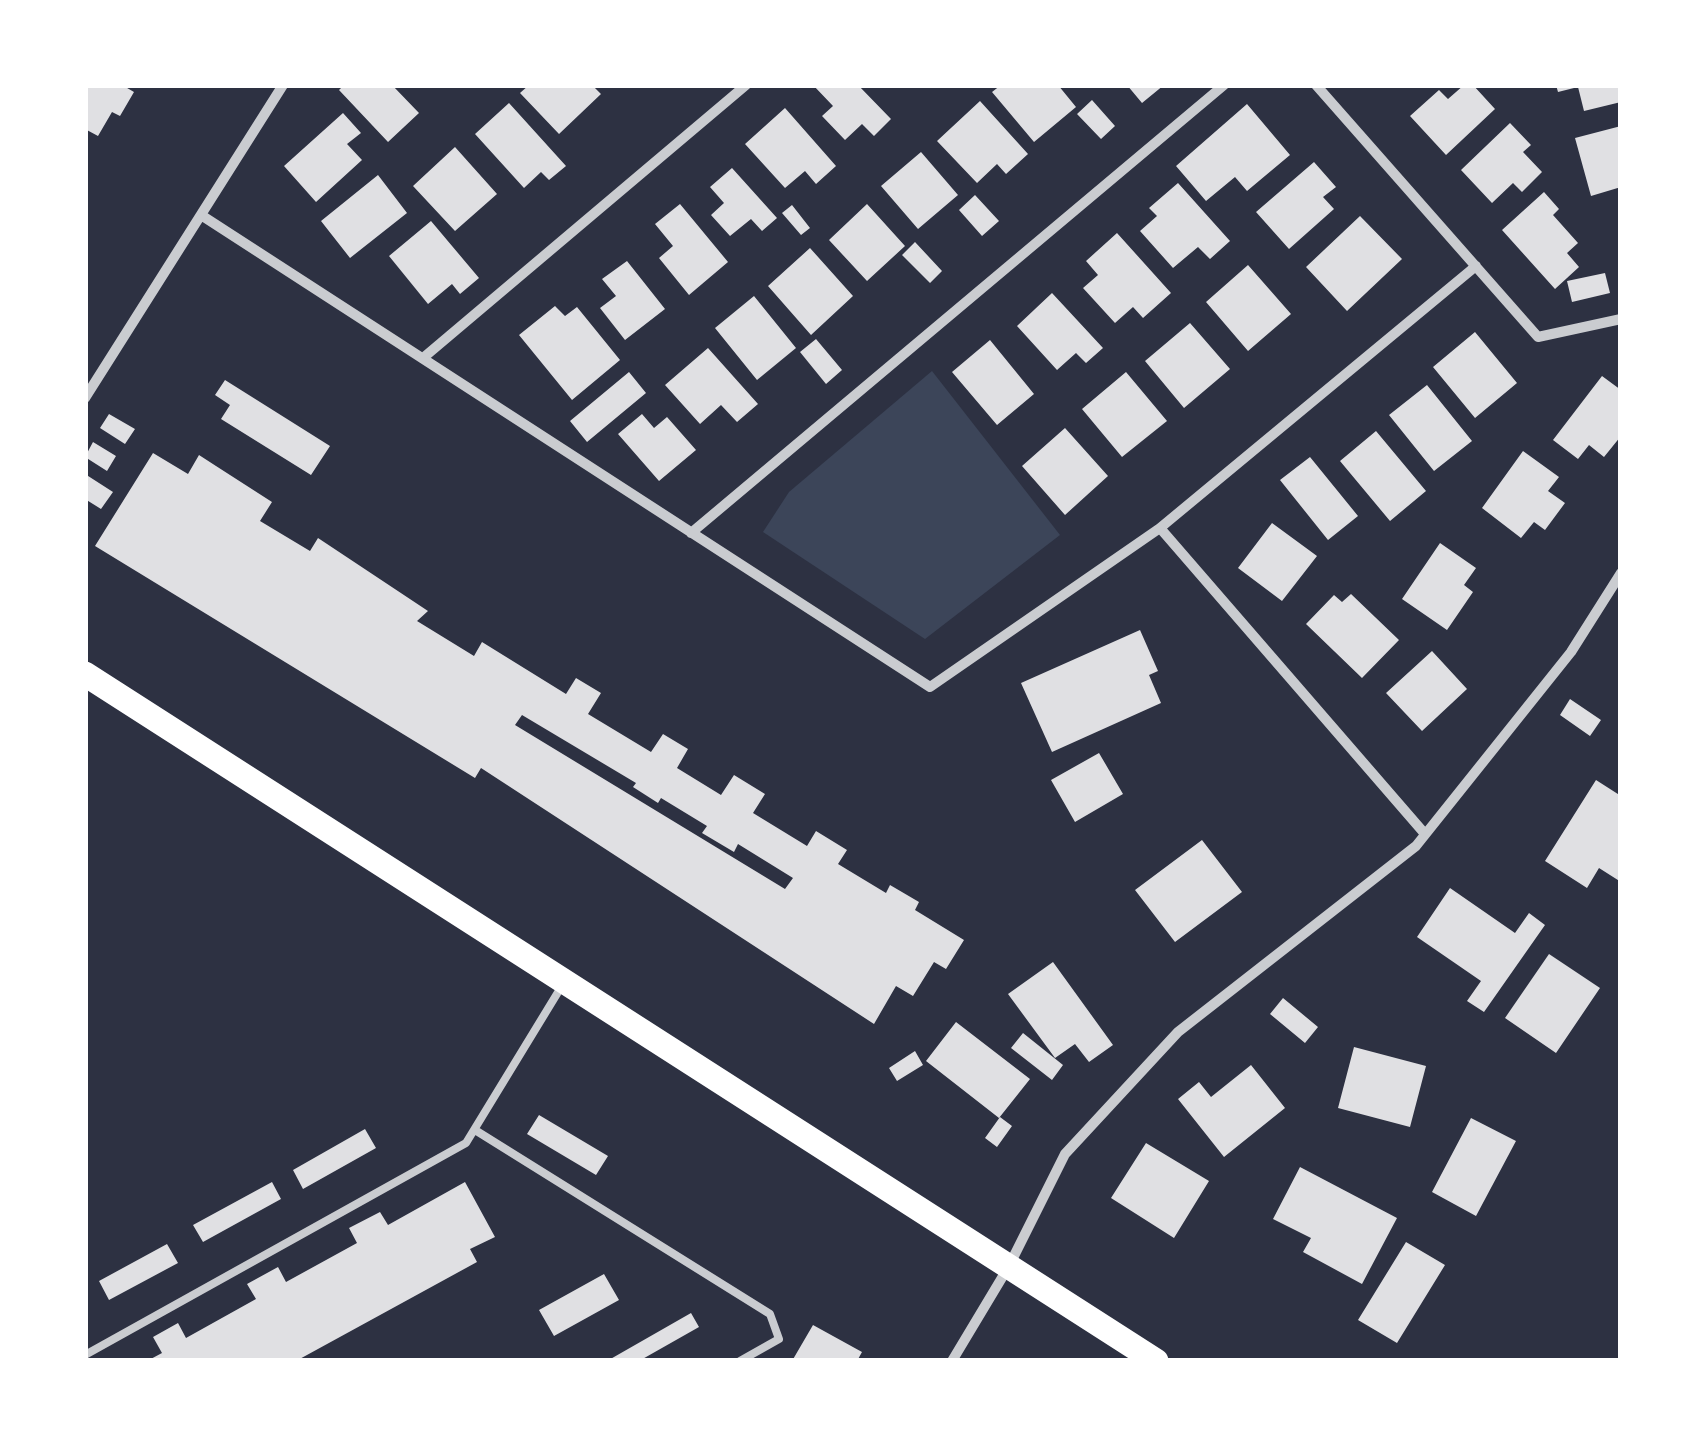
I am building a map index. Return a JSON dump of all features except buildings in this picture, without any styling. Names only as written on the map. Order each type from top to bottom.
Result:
[{"type":"main road","points":[[85,674],[1156,1361]]},
{"type":"street","points":[[85,398],[283,85]]},
{"type":"street","points":[[422,358],[746,85]]},
{"type":"street","points":[[691,533],[1224,85]]},
{"type":"street","points":[[1316,85],[1538,337],[1621,319]]},
{"type":"street","points":[[201,214],[930,687],[1160,528],[1476,266]]},
{"type":"street","points":[[1160,528],[1425,834]]},
{"type":"street","points":[[952,1361],[1009,1266],[1065,1154],[1178,1032],[1416,846],[1571,652],[1621,573]]},
{"type":"lane","points":[[85,1355],[466,1144],[565,980]]},
{"type":"lane","points":[[475,1130],[770,1314],[779,1340],[740,1361]]},
{"type":"shaded area","points":[[932,371],[1060,535],[925,639],[763,532],[789,492]]}]
